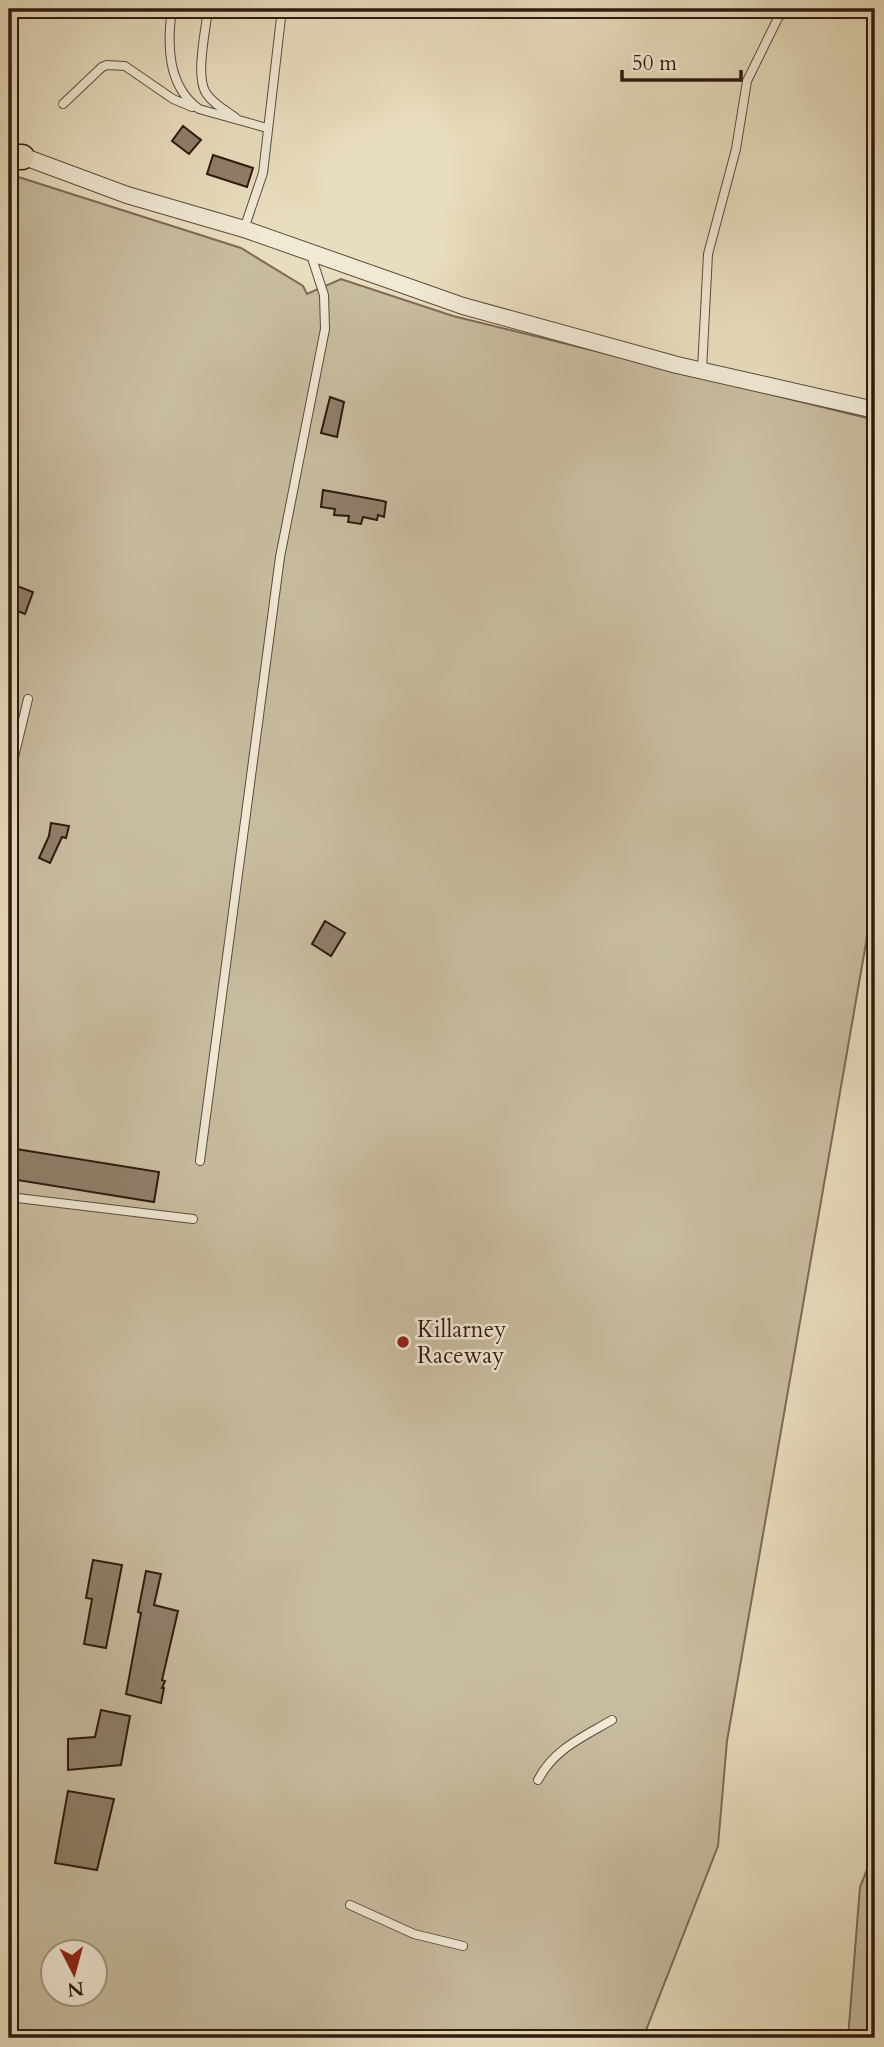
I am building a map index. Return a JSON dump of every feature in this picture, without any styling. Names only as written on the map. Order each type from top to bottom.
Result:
[{"type":"street","points":[[13,155],[127,195],[244,229],[463,306],[702,370],[875,410]]},
{"type":"lane","points":[[172,9],[172,68],[184,94],[199,109]]},
{"type":"lane","points":[[208,9],[202,56],[203,87],[214,103],[244,123]]},
{"type":"lane","points":[[244,229],[262,173],[282,9]]},
{"type":"lane","points":[[702,370],[708,254],[736,149],[747,81],[779,16],[794,9]]},
{"type":"lane","points":[[63,104],[102,67],[125,66],[179,102],[267,128]]},
{"type":"lane","points":[[200,1161],[280,556],[325,329],[324,295],[309,251]]},
{"type":"lane","points":[[9,778],[28,699]]},
{"type":"lane","points":[[9,1197],[193,1219]]},
{"type":"lane","points":[[538,1780],[556,1754],[612,1720]]},
{"type":"lane","points":[[350,1905],[414,1934],[463,1946]]},
{"type":"shaded area","name":"Killarney Raceway","points":[[9,174],[241,248],[303,286],[307,294],[341,279],[453,316],[875,420],[875,876],[866,943],[727,1741],[718,1846],[643,2038],[9,2038]]},
{"type":"shaded area","points":[[875,1850],[875,2038],[848,2038],[860,1887]]},
{"type":"building","points":[[183,126],[201,140],[189,154],[172,141]]},
{"type":"building","points":[[213,155],[253,168],[247,187],[207,174]]},
{"type":"building","points":[[330,397],[344,402],[337,437],[321,433]]},
{"type":"building","points":[[323,490],[386,502],[384,517],[378,515],[377,520],[363,517],[361,524],[348,522],[349,516],[334,515],[335,509],[321,507]]},
{"type":"building","points":[[9,583],[33,592],[25,614],[9,608]]},
{"type":"building","points":[[51,823],[69,826],[66,838],[62,837],[50,863],[39,858],[49,836]]},
{"type":"building","points":[[325,921],[345,933],[331,956],[312,944]]},
{"type":"building","points":[[16,1149],[159,1172],[154,1202],[11,1179]]},
{"type":"building","points":[[93,1560],[122,1565],[106,1648],[84,1644],[92,1599],[86,1598]]},
{"type":"building","points":[[146,1571],[161,1574],[154,1605],[178,1611],[162,1680],[165,1681],[161,1703],[126,1694]]},
{"type":"building","points":[[101,1710],[130,1716],[121,1765],[68,1770],[68,1739],[95,1737]]},
{"type":"building","points":[[68,1791],[114,1799],[97,1870],[55,1863]]},
{"type":"place","name":"Killarney Raceway","points":[[403,1342]]}]
